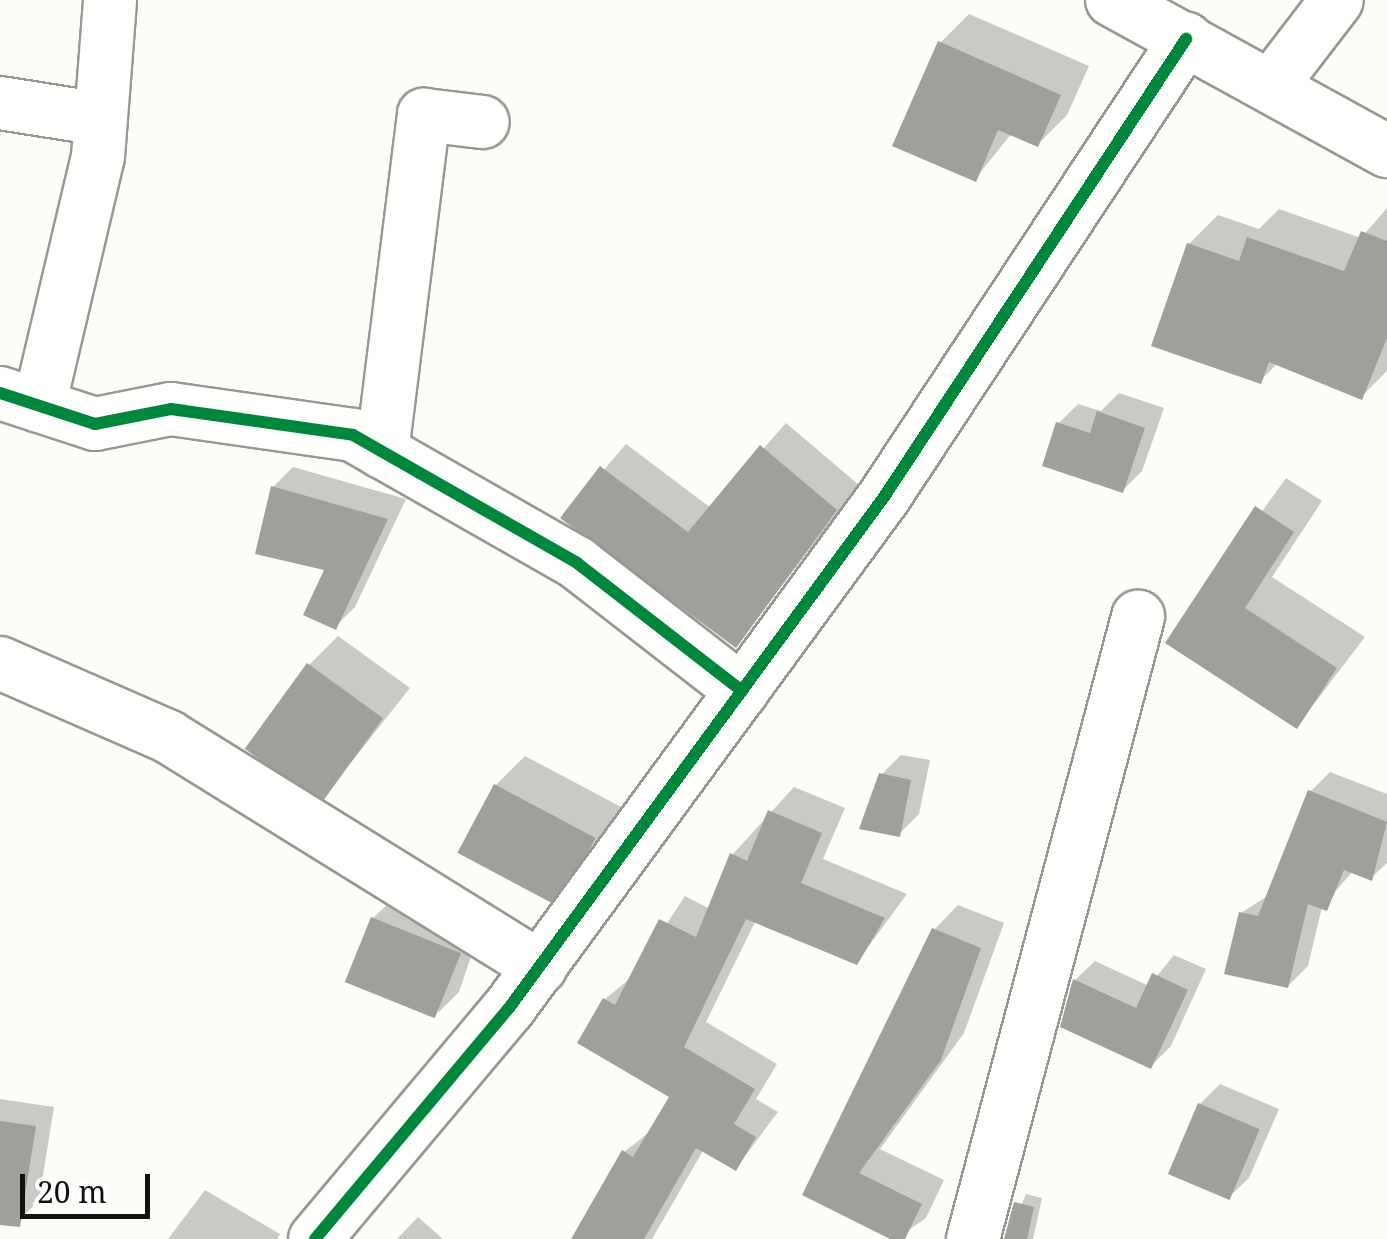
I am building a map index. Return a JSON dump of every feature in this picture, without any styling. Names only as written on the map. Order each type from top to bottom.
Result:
[{"type":"street","points":[[110,0],[101,119],[20,400],[95,424],[171,409],[353,435],[577,563],[742,691]]},
{"type":"street","points":[[1112,0],[1387,150]]},
{"type":"street","points":[[1271,86],[1337,0]]},
{"type":"street","points":[[315,1239],[540,967],[884,497],[1186,38]]},
{"type":"street","points":[[0,103],[101,119]]},
{"type":"street","points":[[382,452],[424,115],[483,122]]},
{"type":"street","points":[[973,1239],[1138,617]]},
{"type":"street","points":[[0,664],[169,737],[540,967]]},
{"type":"building","points":[[938,41],[1061,95],[1038,147],[998,130],[976,182],[892,146]]},
{"type":"building","points":[[1361,231],[1387,241],[1387,338],[1362,400],[1269,362],[1261,384],[1151,346],[1187,243],[1239,261],[1247,237],[1344,271]]},
{"type":"building","points":[[1097,411],[1145,428],[1123,493],[1042,466],[1056,422],[1090,433]]},
{"type":"building","points":[[760,445],[837,510],[736,648],[560,518],[600,466],[688,532]]},
{"type":"building","points":[[271,486],[388,519],[336,630],[303,615],[324,570],[255,554]]},
{"type":"building","points":[[1255,506],[1294,532],[1245,608],[1337,668],[1297,729],[1165,643]]},
{"type":"building","points":[[307,663],[383,718],[321,804],[245,749]]},
{"type":"building","points":[[879,773],[911,780],[900,837],[859,829]]},
{"type":"building","points":[[494,784],[596,838],[559,907],[457,853]]},
{"type":"building","points":[[1308,790],[1387,822],[1372,881],[1344,870],[1327,911],[1308,904],[1288,988],[1224,974],[1239,912],[1258,916]]},
{"type":"building","points":[[768,810],[822,833],[801,883],[885,918],[857,965],[746,919],[684,1047],[755,1089],[734,1124],[756,1137],[736,1171],[696,1148],[644,1239],[571,1239],[622,1150],[633,1157],[669,1097],[577,1043],[603,998],[615,1005],[659,919],[696,937],[730,853],[747,861]]},
{"type":"building","points":[[371,917],[461,953],[435,1018],[345,982]]},
{"type":"building","points":[[932,928],[981,948],[941,1060],[859,1173],[922,1204],[905,1239],[890,1239],[802,1195]]},
{"type":"building","points":[[1152,973],[1188,990],[1151,1069],[1060,1027],[1073,979],[1136,1008]]},
{"type":"building","points":[[1198,1103],[1260,1129],[1230,1200],[1168,1174]]},
{"type":"building","points":[[0,1121],[36,1126],[20,1227],[0,1225]]},
{"type":"building","points":[[1014,1202],[1034,1207],[1027,1239],[1004,1239]]},
{"type":"cycle path","points":[[315,1239],[509,1008],[884,497],[1186,39]]},
{"type":"cycle path","points":[[0,393],[95,424],[171,409],[353,435],[577,563],[742,691]]}]
